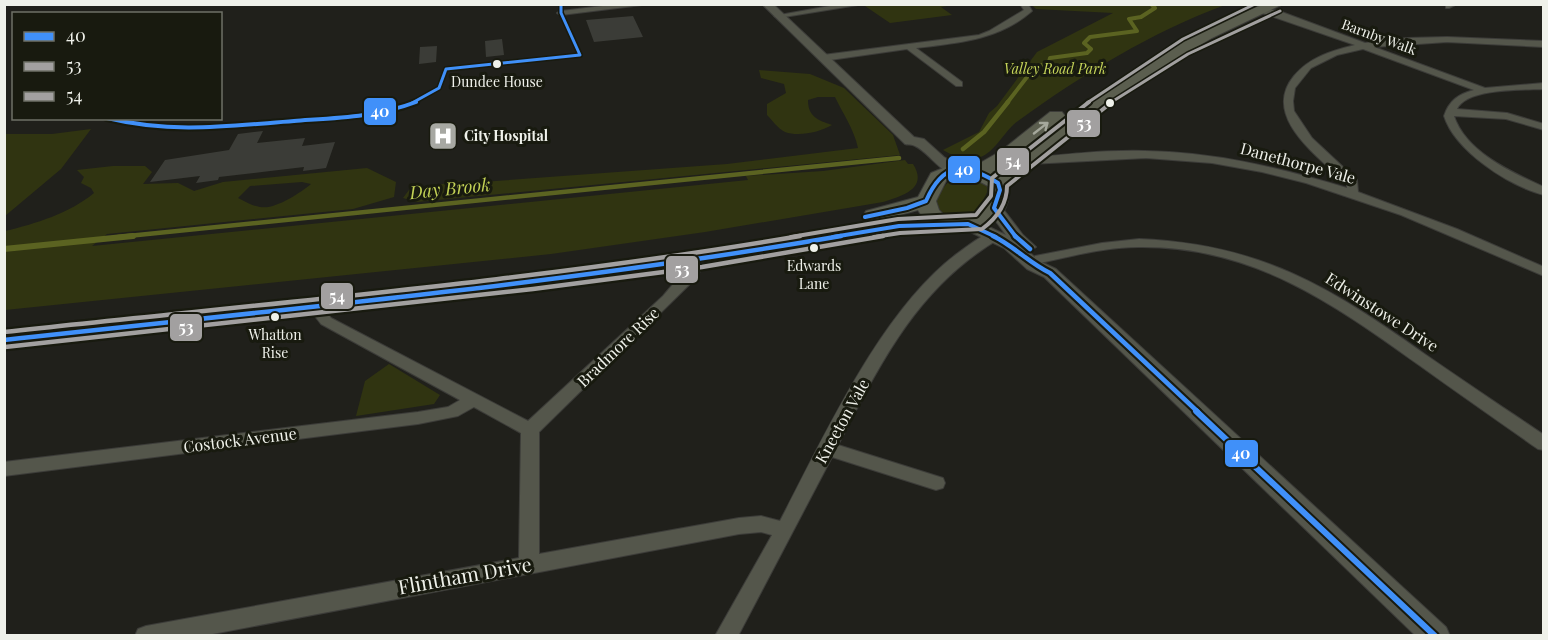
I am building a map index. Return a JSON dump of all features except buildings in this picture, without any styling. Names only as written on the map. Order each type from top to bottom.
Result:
[{"type":"highway","points":[[998,183],[1030,161],[1097,104],[1162,58],[1264,6]]},
{"type":"highway","points":[[941,224],[929,212],[926,201],[938,177],[986,168],[1004,158],[1038,129],[1139,57],[1197,27],[1264,6]]},
{"type":"highway","points":[[967,170],[998,183]]},
{"type":"highway","points":[[4,325],[532,282],[701,260],[899,226],[968,224],[980,222],[994,208],[1000,190],[998,183]]},
{"type":"highway","points":[[4,340],[675,249],[887,213],[926,201]]},
{"type":"street","points":[[561,13],[646,4]]},
{"type":"street","points":[[767,4],[910,141],[919,142],[939,160],[967,170]]},
{"type":"street","points":[[778,16],[860,4]]},
{"type":"street","points":[[823,58],[980,37],[992,33],[1028,11],[1024,4]]},
{"type":"street","name":"Barnby Walk","points":[[1264,6],[1485,91]]},
{"type":"street","points":[[1351,193],[1353,183],[1321,153],[1294,122],[1289,110],[1287,96],[1295,77],[1316,60],[1364,45],[1411,40],[1452,39],[1544,44]]},
{"type":"street","points":[[909,47],[956,82],[939,82]]},
{"type":"street","points":[[1544,86],[1472,94],[1456,102],[1450,112],[1450,122],[1456,133],[1469,147],[1496,167],[1544,192]]},
{"type":"street","points":[[1472,94],[1507,116]]},
{"type":"street","points":[[1450,112],[1507,116],[1544,126]]},
{"type":"street","points":[[910,141],[907,144],[938,177]]},
{"type":"street","name":"Danethorpe Vale","points":[[1030,161],[1127,153],[1202,158],[1289,174],[1351,193],[1487,246],[1544,272]]},
{"type":"street","points":[[994,208],[1017,239],[1436,636]]},
{"type":"street","points":[[968,224],[1010,244],[1033,265],[1045,266]]},
{"type":"street","name":"Kneeton Vale","points":[[726,636],[785,530],[825,448],[898,324],[917,298],[956,260],[994,236]]},
{"type":"street","name":"Edwinstowe Drive","points":[[1045,266],[1099,248],[1139,243],[1174,245],[1219,253],[1261,265],[1305,284],[1348,308],[1544,444]]},
{"type":"street","name":"Bradmore Rise","points":[[530,430],[668,299],[701,260]]},
{"type":"street","points":[[316,298],[326,321],[530,430],[528,565]]},
{"type":"street","name":"Costock Avenue","points":[[4,469],[418,418],[452,412],[472,401]]},
{"type":"street","points":[[825,448],[936,483]]},
{"type":"street","name":"Flintham Drive","points":[[146,636],[738,526],[761,524],[785,530]]},
{"type":"green space","points":[[953,5],[941,7],[952,15],[890,23],[865,6]]},
{"type":"green space","name":"Valley Road Park","points":[[1032,5],[1225,5],[1144,41],[1092,71],[1018,121],[993,149],[983,156],[973,159],[963,158],[943,150],[979,132],[989,113],[997,106],[1037,52],[1113,13],[1036,9]]},
{"type":"green space","points":[[759,70],[810,74],[844,88],[893,135],[900,155],[417,202],[403,198],[409,190],[459,181],[482,182],[727,164],[858,148],[851,128],[835,97],[818,97],[808,100],[812,114],[832,125],[816,132],[803,134],[785,132],[780,129],[767,115],[767,104],[786,93],[784,84],[761,78]]},
{"type":"green space","points":[[91,129],[61,169],[5,216],[5,134],[52,134]]},
{"type":"green space","points":[[905,160],[908,164],[913,164],[918,180],[905,194],[883,202],[705,232],[551,254],[5,310],[5,231],[52,217],[94,193],[91,188],[81,183],[84,177],[77,170],[113,166],[145,166],[152,172],[143,184],[178,183],[194,191],[223,182],[367,168],[396,182],[394,197],[353,209],[107,234],[92,246],[748,180],[746,176],[823,171]],"holes":[[[302,182],[311,184],[287,200],[273,206],[254,206],[238,198],[250,186]]]},
{"type":"green space","points":[[962,176],[981,180],[989,188],[978,212],[954,217],[943,213],[935,203],[945,186]]},
{"type":"green space","points":[[389,364],[440,395],[434,404],[356,416],[365,381]]},
{"type":"waterway","name":"Day Brook","points":[[1007,103],[1034,68],[1049,62],[1050,58],[1087,53],[1091,49],[1084,43],[1090,37],[1137,31],[1129,19],[1141,17],[1155,8],[1151,4]]},
{"type":"waterway","name":"Day Brook","points":[[963,149],[984,132],[1008,102]]},
{"type":"waterway","name":"Day Brook","points":[[118,237],[899,158]]},
{"type":"waterway","name":"Day Brook","points":[[4,249],[133,236]]},
{"type":"transit line","name":"40","points":[[115,120],[136,125],[181,129],[357,116],[403,107],[423,99],[439,88],[446,69],[580,55],[561,13],[561,4]]},
{"type":"transit line","name":"54","points":[[4,332],[531,275],[700,253],[898,219],[976,215],[991,196],[992,178],[1086,104],[1149,59],[1218,20],[1255,4]]},
{"type":"transit line","name":"53","points":[[5,347],[533,289],[702,267],[900,233],[982,229],[992,221],[1004,205],[1007,186],[1103,108],[1145,79],[1188,54],[1280,11]]},
{"type":"transit line","name":"40","points":[[865,217],[907,208],[926,201],[935,182],[943,173],[951,170],[967,170],[984,175],[998,183],[1000,190],[994,208],[1017,239],[1030,249]]},
{"type":"transit line","name":"40","points":[[4,340],[532,282],[701,260],[899,226],[968,224],[1010,244],[1033,265],[1050,273],[1435,636]]},
{"type":"place","name":"Dundee House","points":[[497,64]]},
{"type":"place","name":"City Hospital","points":[[443,136]]},
{"type":"place","name":"Edwards Lane","points":[[814,248]]},
{"type":"place","name":"Whatton Rise","points":[[275,317]]}]
